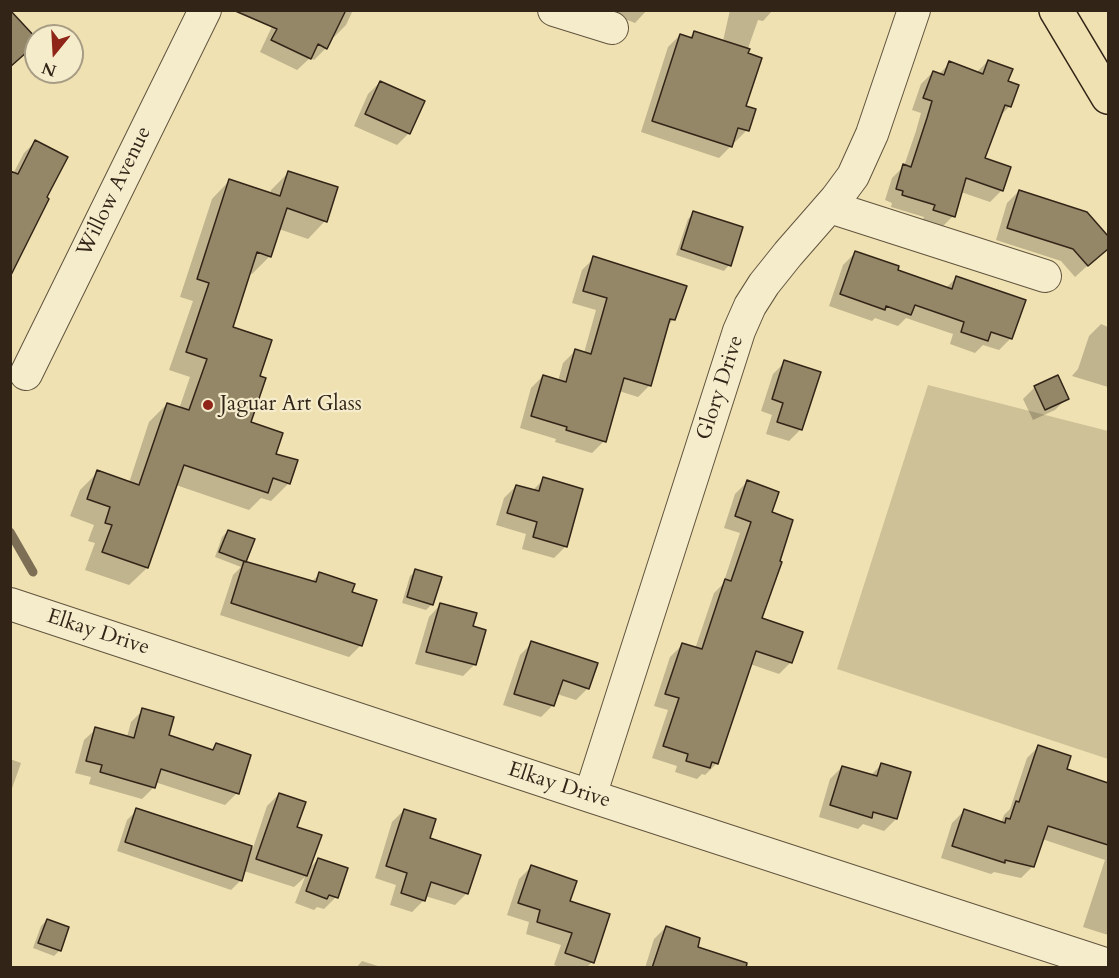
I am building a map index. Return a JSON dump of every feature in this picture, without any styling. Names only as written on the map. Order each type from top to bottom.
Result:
[{"type":"main road","points":[[1056,10],[1108,97]]},
{"type":"street","name":"Willow Avenue","points":[[26,374],[205,10]]},
{"type":"street","points":[[555,10],[612,28]]},
{"type":"street","name":"Glory Drive","points":[[590,796],[739,331],[750,306],[764,284],[830,207],[853,176],[872,134],[914,10]]},
{"type":"street","points":[[830,207],[1045,276]]},
{"type":"street","name":"Elkay Drive","points":[[10,604],[1108,965]]},
{"type":"shaded area","points":[[928,385],[1108,431],[1108,759],[837,669]]},
{"type":"building","points":[[10,10],[24,25],[24,55],[10,67]]},
{"type":"building","points":[[233,10],[346,10],[327,49],[318,44],[311,59],[271,40],[277,29]]},
{"type":"building","points":[[694,31],[750,49],[748,53],[762,58],[746,106],[756,109],[749,131],[738,128],[732,147],[652,121],[680,34],[692,38]]},
{"type":"building","points":[[988,60],[1013,69],[1008,81],[1019,85],[1011,107],[1005,105],[985,158],[1011,167],[1003,191],[966,178],[955,217],[933,210],[935,205],[902,195],[903,191],[896,189],[903,164],[911,167],[927,118],[932,101],[923,98],[933,71],[944,75],[949,61],[983,74]]},
{"type":"building","points":[[380,81],[425,101],[410,134],[365,114]]},
{"type":"building","points":[[35,140],[68,157],[10,277],[10,171],[18,174]]},
{"type":"building","points":[[288,171],[338,187],[327,222],[287,208],[271,257],[257,252],[233,327],[272,340],[260,376],[266,378],[251,422],[283,433],[276,454],[298,460],[290,484],[273,478],[268,493],[184,465],[148,568],[102,552],[112,525],[105,523],[110,507],[87,499],[97,470],[139,485],[167,403],[189,410],[207,359],[186,352],[209,283],[197,279],[229,179],[280,196]]},
{"type":"building","points":[[1019,190],[1087,212],[1108,236],[1108,249],[1088,266],[1073,249],[1007,228]]},
{"type":"building","points":[[693,211],[743,227],[731,266],[681,249]]},
{"type":"building","points":[[855,251],[899,266],[898,270],[952,289],[956,276],[1026,300],[1012,339],[991,332],[988,341],[961,332],[964,322],[915,305],[911,315],[886,306],[885,310],[840,294]]},
{"type":"building","points":[[593,256],[687,286],[675,320],[670,319],[651,386],[624,378],[606,442],[531,416],[543,375],[566,382],[575,349],[591,354],[607,298],[583,291]]},
{"type":"building","points":[[784,360],[821,372],[802,430],[777,422],[783,403],[772,399]]},
{"type":"building","points":[[1058,375],[1069,399],[1045,410],[1034,386]]},
{"type":"building","points":[[543,477],[583,489],[567,547],[533,537],[537,522],[507,513],[516,485],[539,491]]},
{"type":"building","points":[[747,480],[779,492],[772,512],[793,520],[780,561],[782,562],[762,618],[803,632],[792,663],[756,651],[718,764],[712,762],[710,768],[686,761],[688,754],[663,746],[679,698],[665,694],[682,643],[702,649],[725,579],[731,581],[751,522],[735,516]]},
{"type":"building","points":[[228,530],[255,539],[246,562],[219,552]]},
{"type":"building","points":[[244,561],[316,582],[319,572],[355,584],[352,592],[377,600],[362,646],[231,603]]},
{"type":"building","points":[[415,569],[442,577],[433,605],[407,597]]},
{"type":"building","points":[[440,603],[477,613],[473,626],[486,630],[476,665],[426,652]]},
{"type":"building","points":[[531,641],[598,663],[589,689],[563,680],[554,706],[514,694]]},
{"type":"building","points":[[142,708],[174,717],[169,735],[213,750],[216,743],[251,755],[239,794],[161,769],[155,788],[100,772],[102,765],[86,761],[95,727],[134,738]]},
{"type":"building","points":[[1038,745],[1071,756],[1067,769],[1108,783],[1108,845],[1048,826],[1034,867],[1005,860],[1005,863],[952,846],[964,809],[1005,823],[1006,818],[1010,819],[1016,801],[1019,802]]},
{"type":"building","points":[[881,763],[911,772],[897,819],[873,812],[872,818],[830,805],[842,766],[877,776]]},
{"type":"building","points":[[279,793],[306,802],[297,827],[322,835],[307,876],[256,859]]},
{"type":"building","points":[[136,808],[252,846],[242,881],[125,842]]},
{"type":"building","points":[[404,809],[436,819],[430,838],[481,855],[468,894],[431,882],[425,901],[401,893],[407,873],[386,866]]},
{"type":"building","points":[[318,858],[348,868],[338,898],[329,895],[327,899],[306,891]]},
{"type":"building","points":[[531,865],[577,881],[570,901],[610,914],[594,963],[565,953],[572,933],[537,922],[540,910],[518,903]]},
{"type":"building","points":[[47,919],[69,927],[61,951],[38,943]]},
{"type":"building","points":[[666,926],[700,938],[698,947],[747,963],[746,968],[652,968]]},
{"type":"waterway","points":[[10,532],[33,572]]},
{"type":"place","name":"Jaguar Art Glass","points":[[208,405]]}]
